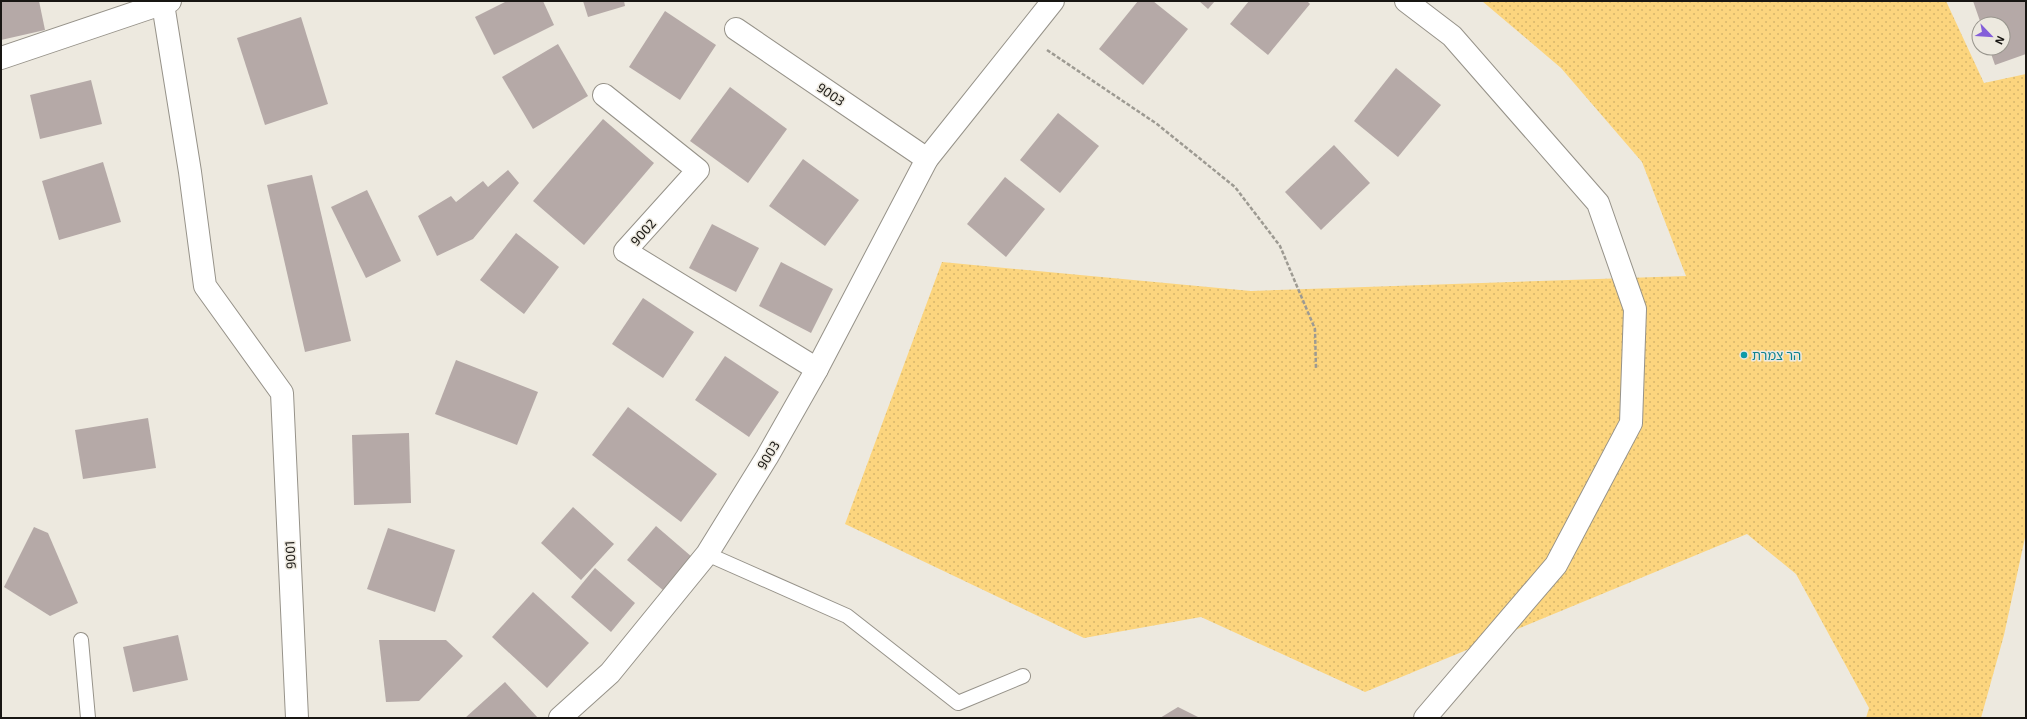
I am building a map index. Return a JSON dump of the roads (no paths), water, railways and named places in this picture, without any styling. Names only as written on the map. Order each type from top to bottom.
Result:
[{"type":"street","name":"9003","points":[[560,718],[610,673],[706,554],[767,458],[817,369],[927,159],[1053,1]]},
{"type":"street","points":[[1406,1],[1452,36],[1598,203],[1634,309],[1631,423],[1556,565],[1425,718]]},
{"type":"street","points":[[1,58],[166,3]]},
{"type":"street","name":"9001","points":[[166,3],[205,286],[282,393],[297,718]]},
{"type":"street","name":"9003","points":[[736,29],[927,159]]},
{"type":"street","name":"9002","points":[[604,95],[698,170],[625,251],[817,369]]},
{"type":"lane","points":[[706,554],[847,616],[958,703],[1024,676]]},
{"type":"lane","points":[[81,640],[88,718]]},
{"type":"place","name":"הר צמרת","points":[[1744,355]]}]
